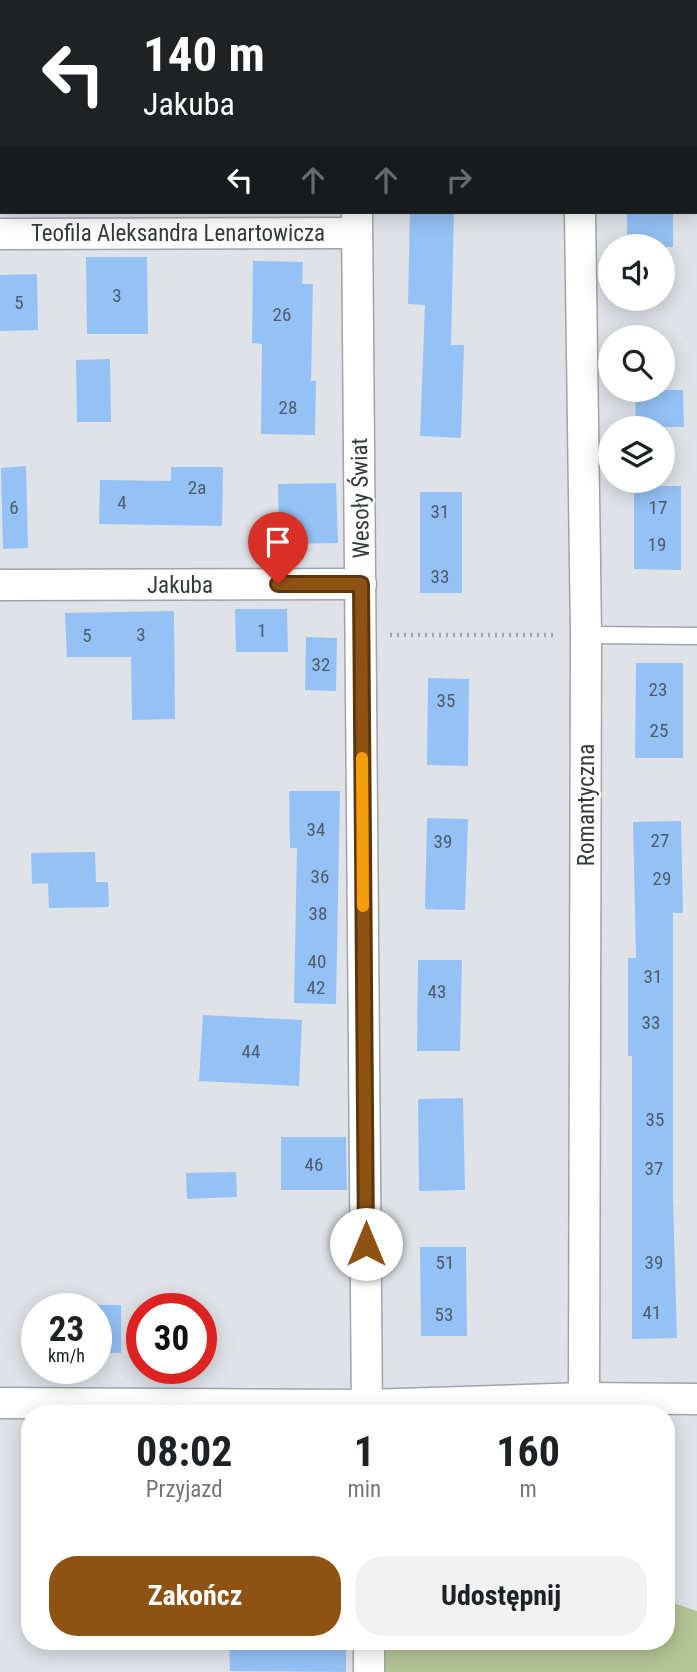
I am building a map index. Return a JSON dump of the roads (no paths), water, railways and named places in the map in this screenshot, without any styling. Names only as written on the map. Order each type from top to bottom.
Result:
[{"type":"street","name":"Romantyczna","points":[[580,214],[586,635],[584,1398]]},
{"type":"street","name":"Teofila Aleksandra Lenartowicza","points":[[0,234],[357,222]]},
{"type":"street","name":"Wesoły Świat","points":[[357,222],[367,1405]]},
{"type":"street","name":"Jakuba","points":[[0,585],[361,584]]},
{"type":"street","points":[[446,1405],[584,1398],[697,1398]]},
{"type":"street","points":[[0,1403],[122,1405]]},
{"type":"street","points":[[369,1650],[369,1672]]},
{"type":"lane","points":[[586,635],[697,636]]}]
